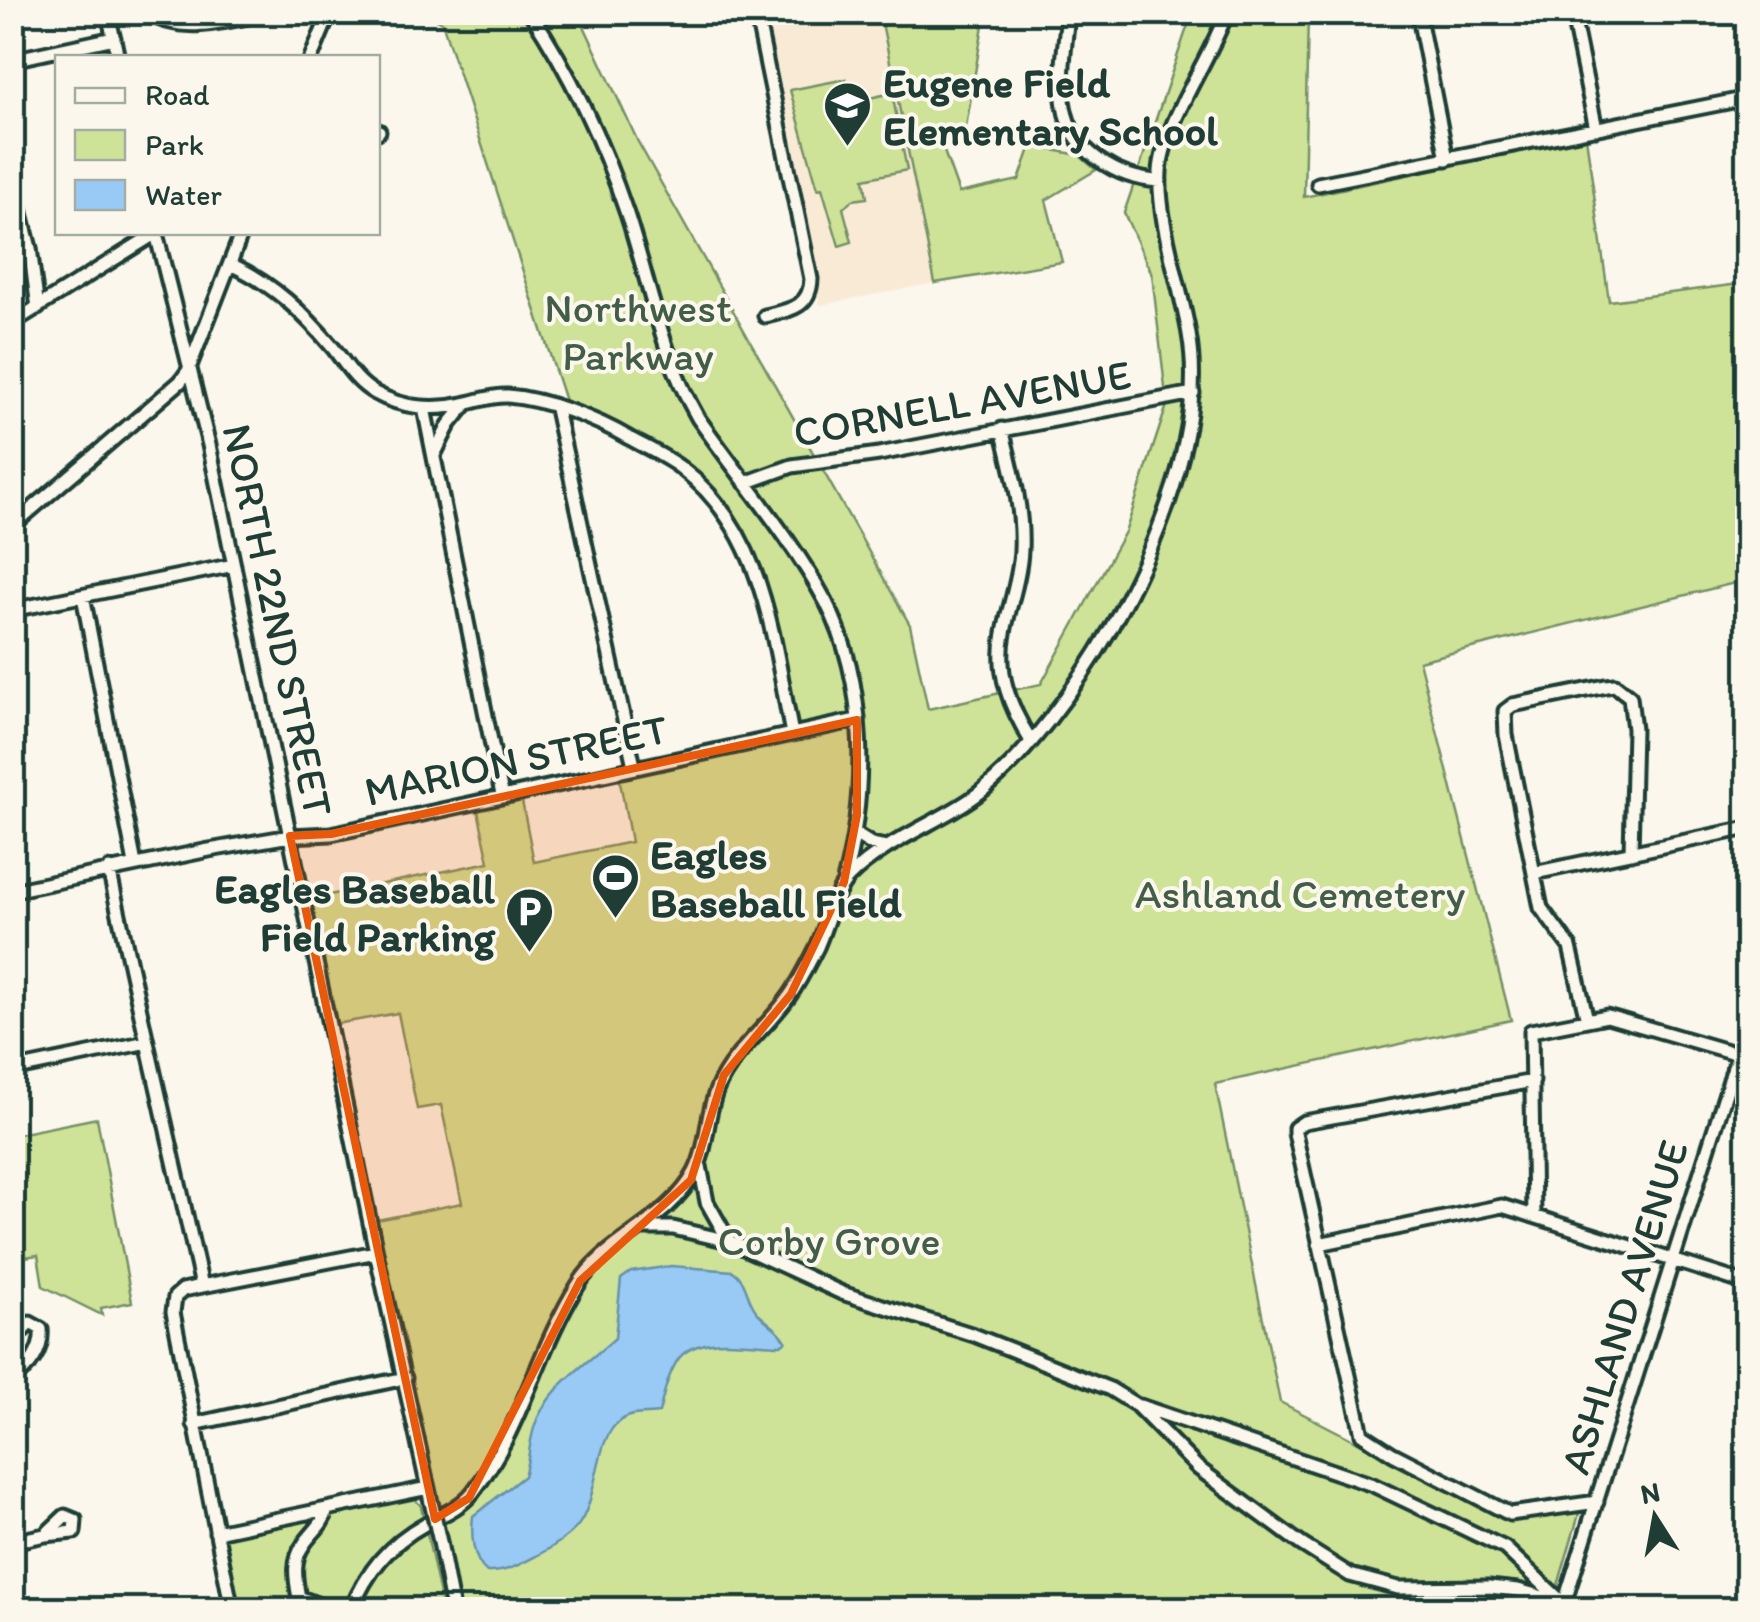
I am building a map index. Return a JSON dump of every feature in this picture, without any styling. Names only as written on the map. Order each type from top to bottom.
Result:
[{"type":"street","points":[[100,12],[110,22],[117,55]]},
{"type":"street","points":[[146,12],[177,26],[201,26],[270,12]]},
{"type":"street","points":[[312,55],[330,12]]},
{"type":"street","points":[[530,12],[601,145],[627,214],[659,331],[677,379],[698,418],[826,602],[847,656],[856,720],[855,834],[844,882],[816,948],[790,994],[724,1074],[709,1112],[700,1162],[707,1202],[729,1241]]},
{"type":"street","points":[[756,12],[811,279],[810,292],[802,305],[766,316]]},
{"type":"street","points":[[1068,12],[1062,95],[1072,130],[1088,150],[1121,174],[1160,182]]},
{"type":"street","points":[[844,882],[886,848],[971,799],[999,776],[1030,742],[1108,634],[1140,576],[1184,449],[1193,393],[1191,346],[1160,182],[1162,157],[1227,12]]},
{"type":"street","points":[[1418,12],[1447,158]]},
{"type":"street","points":[[1572,12],[1596,129]]},
{"type":"street","points":[[1747,12],[1748,27]]},
{"type":"street","points":[[12,60],[114,38]]},
{"type":"street","points":[[1318,184],[1748,98]]},
{"type":"street","points":[[12,178],[30,248],[38,308]]},
{"type":"street","points":[[12,324],[151,235]]},
{"type":"street","name":"NORTH 22ND STREET","points":[[157,235],[191,364],[453,1610]]},
{"type":"street","points":[[12,526],[180,382],[191,364],[241,235]]},
{"type":"street","points":[[230,264],[280,292],[355,378],[375,393],[424,408],[510,396],[556,409],[614,429],[667,459],[703,487],[724,511],[755,565],[792,734]]},
{"type":"street","name":"CORNELL AVENUE","points":[[745,483],[792,466],[879,454],[1193,393]]},
{"type":"street","points":[[434,455],[449,425],[466,404]]},
{"type":"street","points":[[424,408],[502,795]]},
{"type":"street","points":[[556,409],[634,766]]},
{"type":"street","points":[[1002,429],[1018,506],[1021,552],[1004,633],[1002,669],[1013,712],[1030,742]]},
{"type":"street","points":[[12,610],[234,565]]},
{"type":"street","points":[[83,596],[135,864]]},
{"type":"street","points":[[1587,1020],[1570,948],[1541,908],[1506,735],[1506,712],[1513,705],[1614,686],[1630,697],[1634,709],[1631,853]]},
{"type":"street","name":"MARION STREET","points":[[12,891],[290,836],[331,834],[856,720]]},
{"type":"street","points":[[1534,873],[1748,828]]},
{"type":"street","points":[[855,834],[886,848]]},
{"type":"street","points":[[109,869],[202,1286]]},
{"type":"street","points":[[1534,1215],[1531,1031],[1607,1016],[1743,1055]]},
{"type":"street","name":"ASHLAND AVENUE","points":[[1563,1606],[1671,1260],[1743,1055],[1748,1023]]},
{"type":"street","points":[[12,1070],[147,1042]]},
{"type":"street","points":[[1533,1081],[1304,1122],[1295,1128],[1362,1434],[1510,1514],[1596,1502]]},
{"type":"street","points":[[326,1510],[324,1519],[297,1557],[300,1603],[328,1609],[352,1607],[378,1560],[399,1540],[469,1498],[506,1436],[580,1281],[682,1191],[700,1162]]},
{"type":"street","points":[[1319,1244],[1502,1206],[1748,1284]]},
{"type":"street","points":[[644,1228],[673,1228],[729,1241],[842,1293],[974,1335],[1110,1389],[1136,1405],[1374,1485],[1505,1548],[1563,1606]]},
{"type":"street","points":[[232,1610],[172,1303],[178,1293],[202,1286],[376,1252]]},
{"type":"street","points":[[12,1378],[28,1365],[37,1350],[41,1343],[41,1329],[33,1322],[24,1325],[13,1340],[37,1350]]},
{"type":"street","points":[[194,1424],[405,1378]]},
{"type":"street","points":[[1136,1405],[1198,1468],[1350,1575],[1398,1588],[1518,1590],[1563,1606]]},
{"type":"street","points":[[216,1532],[428,1488]]},
{"type":"street","points":[[12,1542],[46,1536]]},
{"type":"highlighted area","points":[[857,720],[857,815],[844,882],[791,994],[724,1075],[691,1180],[580,1281],[469,1498],[435,1519],[290,836],[331,834]]},
{"type":"shaded area","name":"Eugene Field Elementary School","points":[[762,13],[880,13],[935,283],[820,305]]},
{"type":"green space","points":[[425,13],[578,13],[638,142],[910,625],[928,709],[1041,684],[1126,530],[1167,405],[1152,274],[1124,213],[1192,13],[1308,13],[1304,197],[1586,137],[1609,301],[1747,283],[1747,580],[1419,661],[1511,1020],[1215,1084],[1280,1402],[1507,1519],[1573,1511],[1579,1514],[1551,1609],[459,1609],[377,1220],[462,1203],[441,1105],[417,1109],[398,1013],[336,1024],[310,899],[489,862],[477,806],[521,796],[534,862],[631,842],[619,776],[797,737],[774,610],[747,537],[725,504],[695,474],[656,446],[612,422],[566,404],[442,22]]},
{"type":"green space","points":[[880,13],[985,13],[965,133],[940,140],[959,193],[1019,180],[1031,146],[1079,155],[1096,170],[1046,200],[1062,262],[935,283]]},
{"type":"green space","points":[[846,79],[851,102],[892,93],[907,170],[864,179],[867,198],[853,200],[843,208],[852,242],[839,246],[790,90]]},
{"type":"green space","points":[[97,1118],[132,1302],[101,1308],[102,1315],[43,1286],[38,1255],[12,1259],[13,1135]]},
{"type":"green space","points":[[413,1497],[421,1506],[443,1609],[237,1609],[224,1539]]},
{"type":"water","points":[[671,1266],[733,1271],[742,1280],[757,1312],[786,1341],[781,1345],[718,1342],[684,1353],[671,1373],[659,1413],[630,1416],[612,1429],[584,1516],[576,1528],[526,1562],[487,1572],[475,1554],[473,1516],[524,1476],[534,1428],[547,1401],[615,1338],[621,1279],[631,1272]]},
{"type":"place","name":"Eugene Field Elementary School","points":[[848,148]]},
{"type":"place","name":"Eagles Baseball Field","points":[[615,920]]},
{"type":"place","name":"Eagles Baseball Field Parking","points":[[530,954]]},
{"type":"park label","name":"Northwest Parkway","points":[[638,331]]},
{"type":"park label","name":"Ashland Cemetery","points":[[1300,893]]},
{"type":"park label","name":"Corby Grove","points":[[829,1240]]}]
